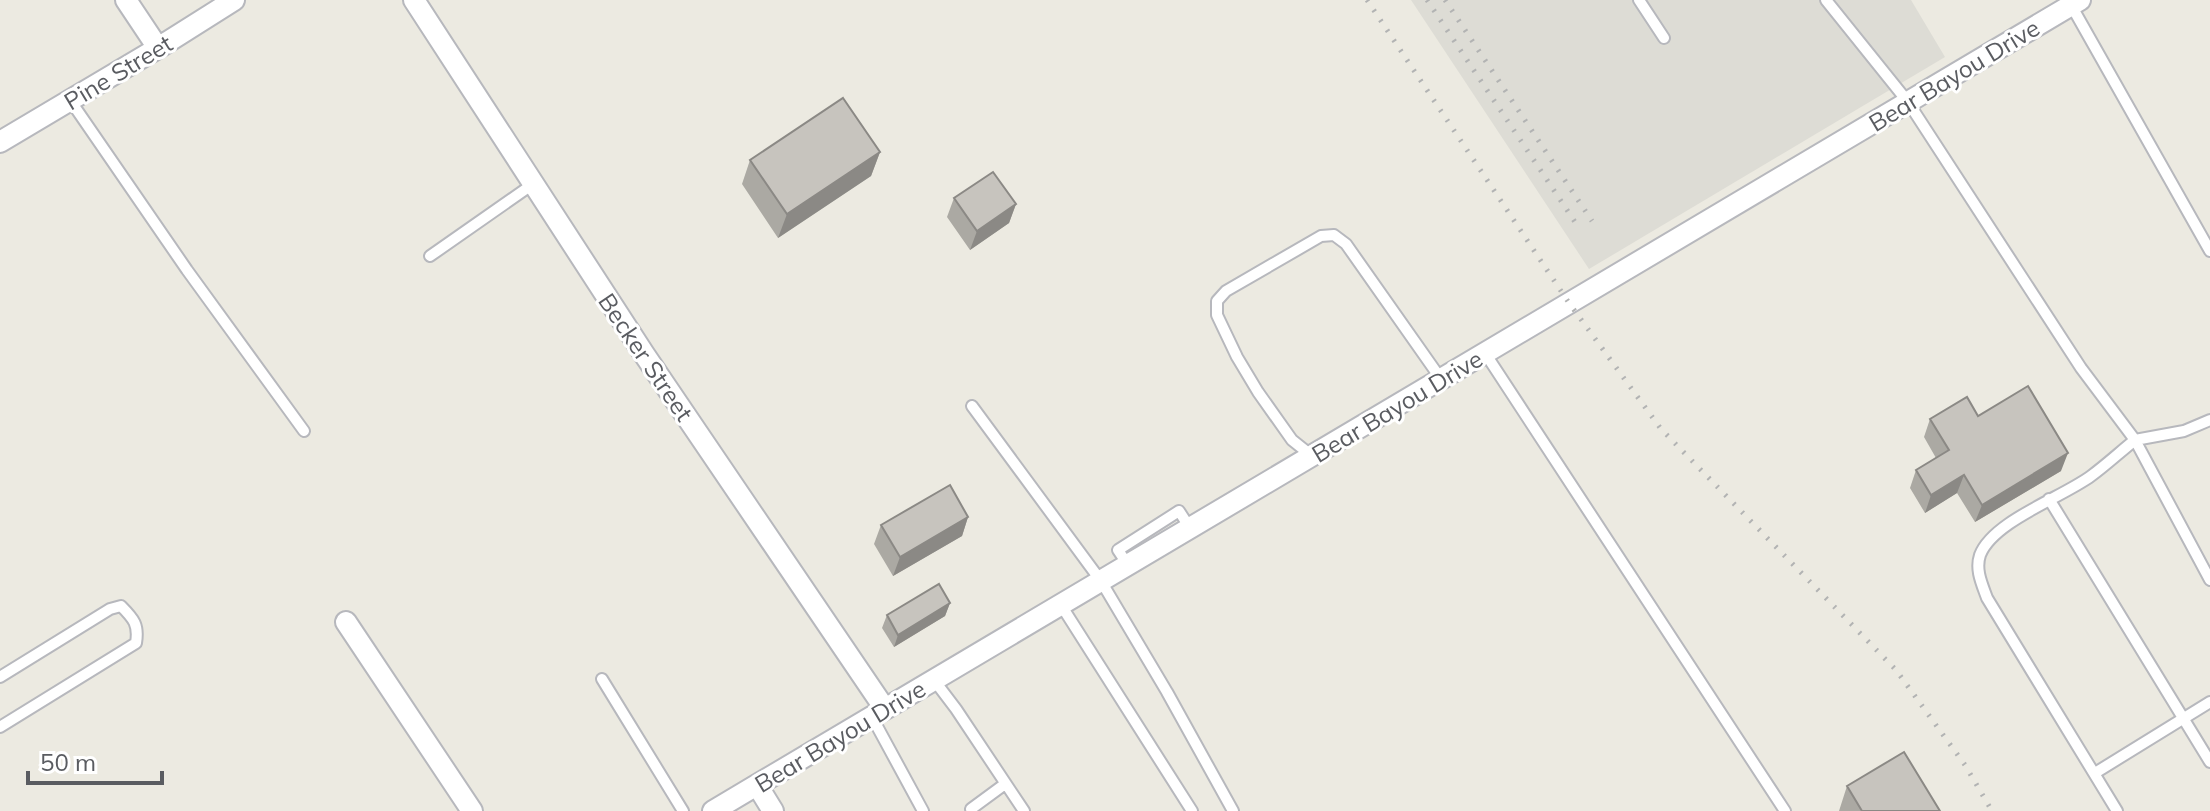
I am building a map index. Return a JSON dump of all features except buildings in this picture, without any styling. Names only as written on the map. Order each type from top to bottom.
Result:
[{"type":"street","points":[[126,0],[158,48]]},
{"type":"street","name":"Pine Street","points":[[0,142],[234,0]]},
{"type":"street","name":"Becker Street","points":[[414,0],[879,713]]},
{"type":"street","name":"Bear Bayou Drive","points":[[724,808],[757,785],[2076,3]]},
{"type":"street","points":[[346,622],[472,811]]},
{"type":"street","points":[[757,785],[773,811]]},
{"type":"lane","points":[[1639,0],[1664,38]]},
{"type":"lane","points":[[1826,0],[1908,102],[2081,368],[2135,440],[2210,580]]},
{"type":"lane","points":[[2076,3],[2210,251]]},
{"type":"lane","points":[[70,100],[187,270],[304,431]]},
{"type":"lane","points":[[430,256],[533,184]]},
{"type":"lane","points":[[1312,456],[1292,440],[1237,357],[1217,315],[1217,301],[1226,291],[1321,236],[1334,235],[1346,244],[1441,379]]},
{"type":"lane","points":[[1485,353],[1785,811]]},
{"type":"lane","points":[[972,406],[1101,581],[1233,811]]},
{"type":"lane","points":[[2117,811],[1987,598],[1979,575],[1981,555],[1995,535],[2020,516],[2089,477],[2135,440],[2184,431],[2210,420]]},
{"type":"lane","points":[[2049,499],[2210,762]]},
{"type":"lane","points":[[1061,605],[1192,811]]},
{"type":"lane","points":[[0,677],[110,609],[121,606],[138,629],[136,643],[0,727]]},
{"type":"lane","points":[[602,679],[683,811]]},
{"type":"lane","points":[[934,680],[1024,811]]},
{"type":"lane","points":[[2095,773],[2210,702]]},
{"type":"lane","points":[[879,713],[923,811]]},
{"type":"lane","points":[[971,809],[1005,784]]},
{"type":"shaded area","points":[[1411,0],[1911,0],[1945,57],[1589,269]]},
{"type":"railway","points":[[1367,0],[1569,303],[1661,429],[1896,670],[1965,765],[1992,811]]},
{"type":"railway","points":[[1427,0],[1579,228]]},
{"type":"railway","points":[[1445,0],[1592,221]]}]
